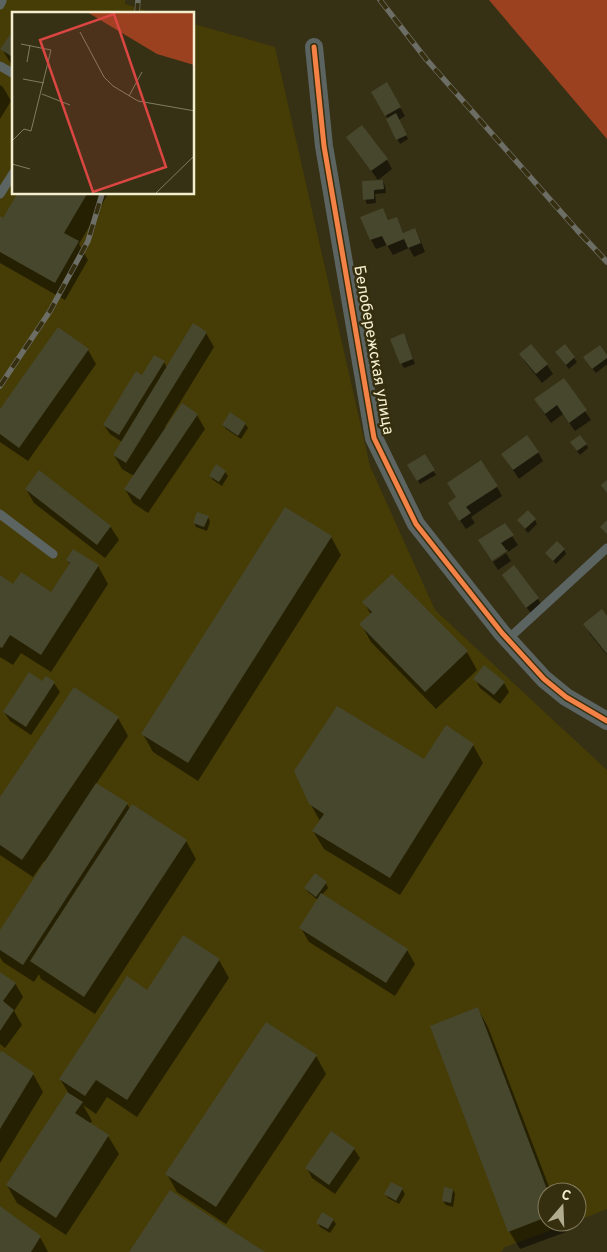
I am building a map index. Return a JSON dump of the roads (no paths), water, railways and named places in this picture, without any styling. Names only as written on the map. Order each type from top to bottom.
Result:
[{"type":"street","name":"Белобережская улица","points":[[314,47],[324,146],[374,438],[416,524],[508,639],[544,679],[566,697],[607,721]]},
{"type":"lane","points":[[0,5],[2,1]]},
{"type":"lane","points":[[0,66],[12,73]]},
{"type":"lane","points":[[0,194],[12,175]]},
{"type":"lane","points":[[0,514],[53,554]]},
{"type":"lane","points":[[508,639],[607,548]]},
{"type":"railway","points":[[137,12],[138,0]]},
{"type":"railway","points":[[380,0],[426,59],[607,262]]},
{"type":"railway","points":[[0,386],[50,311],[88,241],[102,195]]}]
